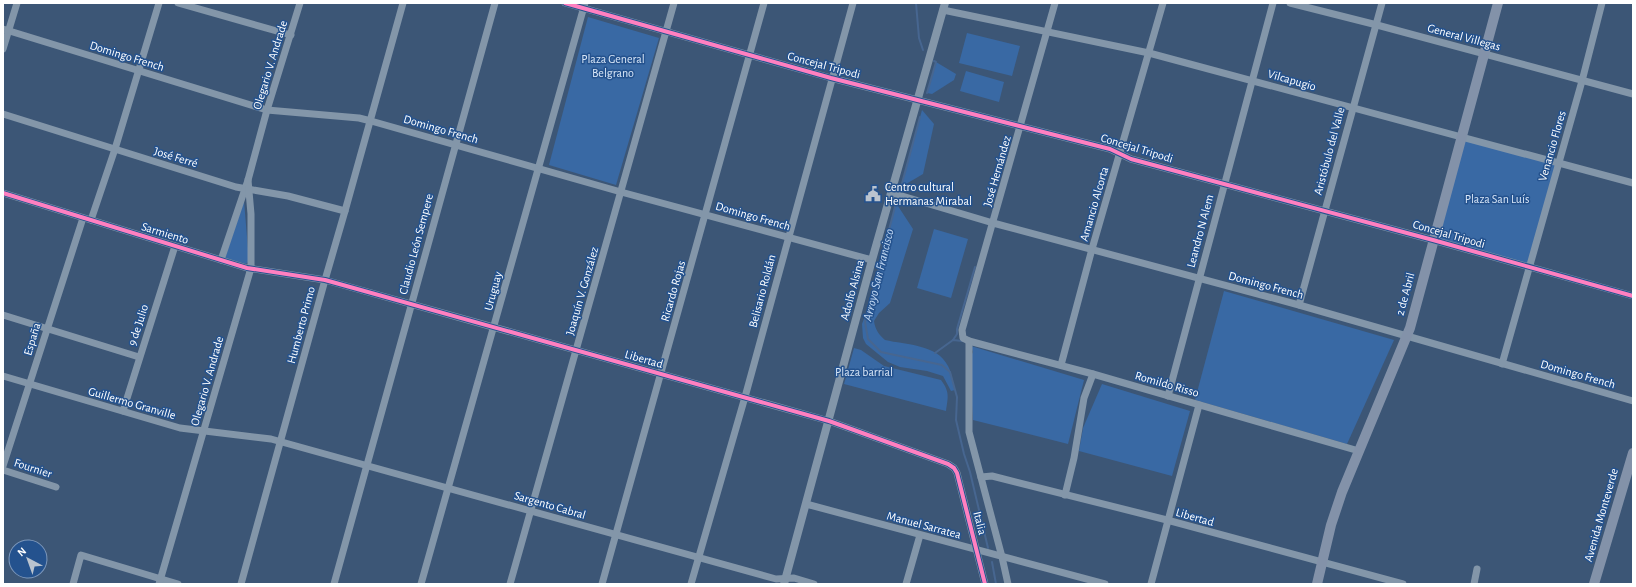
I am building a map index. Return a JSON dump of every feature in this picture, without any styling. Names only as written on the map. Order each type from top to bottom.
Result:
[{"type":"main road","name":"2 de Abril","points":[[1317,584],[1331,524],[1342,492],[1407,336],[1498,3]]},
{"type":"main road","name":"Avenida Monteverde","points":[[1594,584],[1633,453]]},
{"type":"street","points":[[3,49],[6,30],[17,3]]},
{"type":"street","points":[[91,220],[115,149],[159,3]]},
{"type":"street","points":[[178,3],[291,35]]},
{"type":"street","name":"Olegario V. Andrade","points":[[220,260],[247,189],[248,180],[267,110],[300,3]]},
{"type":"street","name":"Humberto Primo","points":[[241,584],[403,3]]},
{"type":"street","name":"Claudio León Sempere","points":[[334,584],[495,3]]},
{"type":"street","name":"Concejal Tripodi","points":[[565,3],[584,6],[831,78],[1110,149],[1131,159],[1225,183],[1633,296]]},
{"type":"street","name":"Joaquín V. González","points":[[510,584],[532,511],[674,3]]},
{"type":"street","name":"Ricardo Rojas","points":[[602,584],[764,3]]},
{"type":"street","name":"Belisario Roldán","points":[[691,584],[745,397],[831,78],[853,3]]},
{"type":"street","name":"José Hernández","points":[[969,340],[963,338],[962,330],[1055,3]]},
{"type":"street","name":"Amancio Alcorta","points":[[1061,365],[1092,249],[1163,3]]},
{"type":"street","name":"Leandro N Alem","points":[[1168,396],[1198,278],[1273,3]]},
{"type":"street","name":"General Villegas","points":[[1290,3],[1633,94]]},
{"type":"street","name":"Aristóbulo del Valle","points":[[1299,305],[1382,3]]},
{"type":"street","name":"Venancio Flores","points":[[1502,364],[1582,81],[1602,3]]},
{"type":"street","name":"Uruguay","points":[[421,584],[584,6]]},
{"type":"street","name":"Vilcapugio","points":[[944,7],[1047,32],[1149,53],[1633,183]]},
{"type":"street","name":"Adolfo Alsina","points":[[785,581],[872,260],[944,7]]},
{"type":"street","name":"Domingo French","points":[[6,30],[267,110],[359,118],[621,192],[872,260]]},
{"type":"street","name":"José Ferré","points":[[3,114],[247,189],[288,196],[345,211]]},
{"type":"street","name":"Olegario V. Andrade","points":[[160,582],[251,268],[251,214],[247,189]]},
{"type":"street","name":"Sarmiento","points":[[3,192],[220,260],[251,268],[325,280]]},
{"type":"street","name":"Domingo French","points":[[892,193],[993,223],[1299,305],[1633,401]]},
{"type":"street","name":"España","points":[[3,466],[83,218]]},
{"type":"street","name":"9 de Julio","points":[[123,411],[175,246]]},
{"type":"street","name":"Libertad","points":[[325,280],[660,375],[829,421],[948,464],[954,468]]},
{"type":"street","points":[[3,315],[139,357]]},
{"type":"street","name":"Romildo Risso","points":[[969,340],[1093,374],[1359,451]]},
{"type":"street","name":"Italia","points":[[969,340],[969,432],[1008,584]]},
{"type":"street","points":[[1065,495],[1074,458],[1084,398],[1093,374]]},
{"type":"street","name":"Guillermo Granville","points":[[3,376],[180,428],[281,441]]},
{"type":"street","points":[[1151,584],[1199,405]]},
{"type":"street","name":"Sargento Cabral","points":[[281,441],[366,466],[776,579],[785,581],[794,578],[814,584]]},
{"type":"street","name":"Italia","points":[[954,468],[957,473],[985,584]]},
{"type":"street","name":"Fournier","points":[[3,470],[56,487]]},
{"type":"street","name":"Libertad","points":[[981,477],[992,476],[1167,520],[1403,584]]},
{"type":"street","name":"Manuel Sarratea","points":[[806,504],[1105,584]]},
{"type":"street","points":[[906,584],[920,535]]},
{"type":"street","points":[[73,584],[82,555],[160,582],[178,584]]},
{"type":"street","points":[[1474,584],[1476,570]]},
{"type":"green space","name":"Plaza General Belgrano","points":[[588,17],[659,38],[616,185],[549,165]]},
{"type":"green space","points":[[967,33],[1020,46],[1012,76],[959,63]]},
{"type":"green space","points":[[936,62],[956,74],[954,80],[932,94],[927,93]]},
{"type":"green space","points":[[966,71],[1004,82],[999,102],[960,91]]},
{"type":"green space","points":[[922,110],[934,124],[923,174],[901,187]]},
{"type":"green space","name":"Plaza San Luís","points":[[1462,137],[1559,163],[1530,267],[1433,240]]},
{"type":"green space","points":[[244,201],[249,261],[246,264],[225,258]]},
{"type":"green space","points":[[896,203],[913,229],[890,303],[879,313],[874,321],[875,327],[885,340],[929,349],[936,353],[948,366],[955,390],[951,391],[943,376],[927,371],[900,367],[888,362],[866,344],[863,338],[862,324],[865,316],[867,315]]},
{"type":"green space","points":[[934,229],[968,239],[951,298],[917,288]]},
{"type":"green space","points":[[1224,291],[1394,340],[1347,444],[1195,400]]},
{"type":"green space","points":[[971,346],[1084,380],[1068,444],[973,420],[969,360],[973,352]]},
{"type":"green space","name":"Plaza barrial","points":[[854,348],[861,350],[884,366],[941,380],[948,395],[946,411],[844,384]]},
{"type":"green space","points":[[1102,384],[1190,411],[1172,476],[1079,451],[1083,428]]},
{"type":"waterway","name":"Arroyo San Francisco","points":[[916,3],[919,38],[923,50]]},
{"type":"waterway","name":"Arroyo San Francisco","points":[[927,93],[936,62],[934,61]]},
{"type":"waterway","name":"Arroyo San Francisco","points":[[901,187],[920,117]]},
{"type":"waterway","name":"Arroyo San Francisco","points":[[896,203],[865,322],[868,339],[881,352],[942,365],[950,372],[957,397],[956,420],[988,548]]},
{"type":"waterway","points":[[953,340],[957,334],[957,329],[975,267]]},
{"type":"waterway","points":[[935,353],[953,340],[962,341]]},
{"type":"waterway","name":"Arroyo San Francisco","points":[[992,562],[996,584]]},
{"type":"cycle path","points":[[565,3],[831,78],[1110,149],[1131,159],[1433,240],[1633,296]]},
{"type":"cycle path","points":[[3,193],[247,268],[325,280],[829,421],[948,464],[954,468],[957,473],[985,584]]},
{"type":"place","name":"Centro cultural Hermanas Mirabal","points":[[873,194]]}]
